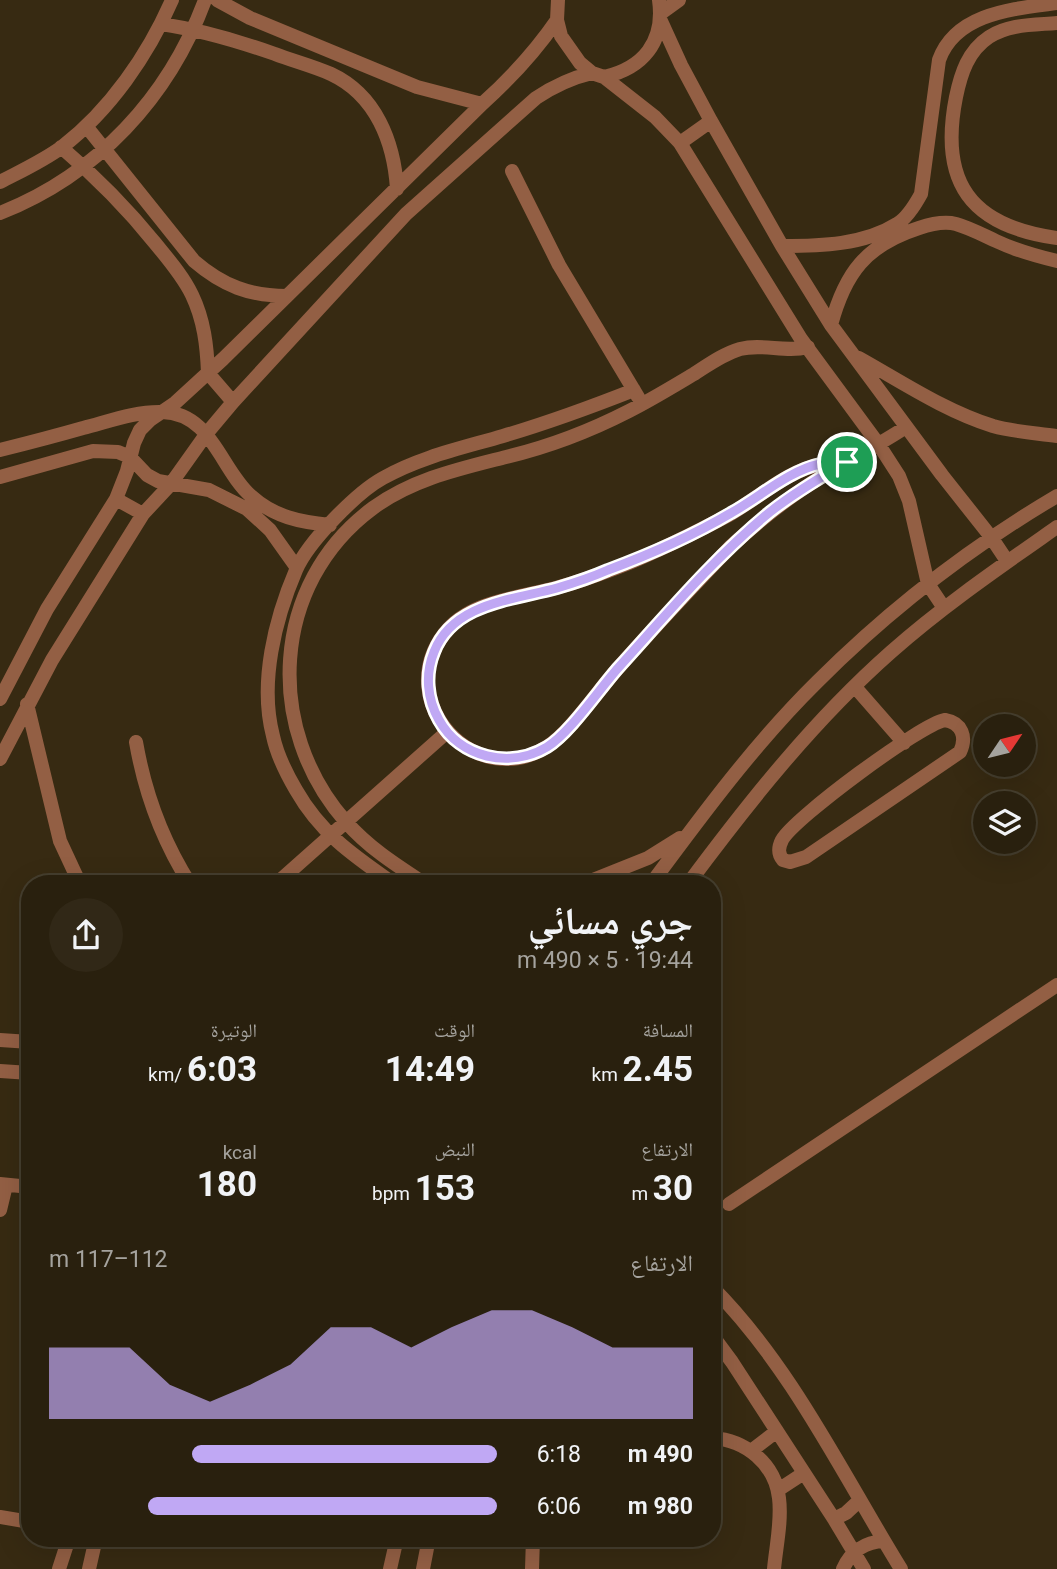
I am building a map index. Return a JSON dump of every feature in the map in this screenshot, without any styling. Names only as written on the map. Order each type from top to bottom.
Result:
[{"type":"street","points":[[0,182],[61,147],[86,126],[128,78],[161,24],[172,0]]},
{"type":"street","points":[[0,213],[54,186],[83,166],[132,123],[156,95],[176,64],[205,0]]},
{"type":"street","points":[[217,0],[250,18],[418,87],[482,104]]},
{"type":"street","points":[[558,0],[557,20],[561,36],[569,50],[655,117],[680,143],[808,347],[879,445],[899,477],[909,500],[928,584],[944,608]]},
{"type":"street","points":[[660,10],[679,0]]},
{"type":"street","points":[[782,246],[841,242],[870,236],[898,224],[915,206],[921,194],[939,60],[944,46],[955,33],[972,22],[998,13],[1057,3]]},
{"type":"street","points":[[0,759],[52,660],[143,514],[170,485],[206,433],[233,402],[405,214],[536,97],[563,82],[621,73],[636,65],[649,52],[657,36],[660,10]]},
{"type":"street","points":[[660,10],[681,65],[711,121],[831,326],[1007,561]]},
{"type":"street","points":[[0,699],[47,609],[116,499],[140,430],[175,404],[208,373],[516,73],[536,51],[557,20]]},
{"type":"street","points":[[1057,23],[1010,27],[989,37],[972,53],[961,73],[950,127],[951,155],[961,186],[974,205],[1007,225],[1057,238]]},
{"type":"street","points":[[161,24],[193,29],[244,43],[332,75],[355,90],[373,111],[387,135],[395,161],[397,188]]},
{"type":"street","points":[[680,143],[711,121]]},
{"type":"street","points":[[86,126],[194,261],[209,274],[246,292],[288,296]]},
{"type":"street","points":[[61,147],[123,204],[178,272],[192,295],[201,320],[207,347],[208,373],[233,402]]},
{"type":"street","points":[[512,171],[565,277],[642,404]]},
{"type":"street","points":[[953,223],[974,205]]},
{"type":"street","points":[[831,326],[839,296],[854,270],[875,248],[911,230],[932,224],[953,223],[1022,252],[1057,261]]},
{"type":"street","points":[[411,875],[368,845],[345,821],[325,794],[304,754],[294,726],[289,686],[295,627],[307,591],[326,556],[371,509],[409,486],[453,470],[570,438],[642,404],[727,353],[756,346],[796,350],[808,347]]},
{"type":"street","points":[[852,354],[933,400],[971,417],[995,426],[1057,436]]},
{"type":"street","points":[[382,875],[330,837],[296,790],[272,735],[269,691],[274,636],[297,568],[330,524],[381,479],[434,455],[587,409],[634,390]]},
{"type":"street","points":[[0,450],[131,416],[161,412],[186,418],[206,433],[234,477],[258,502],[278,514],[300,522],[330,524]]},
{"type":"street","points":[[847,462],[822,463],[798,471],[731,513],[630,562],[560,587],[485,606],[462,617],[452,625],[436,646],[428,671],[433,709],[447,732],[465,747],[487,757],[519,757],[549,746],[730,547],[782,503],[906,427]]},
{"type":"street","points":[[0,477],[93,452],[118,452],[130,457],[147,475],[170,485],[209,490],[247,509],[275,536],[297,568]]},
{"type":"street","points":[[658,875],[690,831],[815,683],[928,584],[991,537],[1057,496]]},
{"type":"street","points":[[116,499],[143,514]]},
{"type":"street","points":[[695,875],[799,745],[891,652],[944,608],[1057,527]]},
{"type":"street","points":[[855,687],[904,743]]},
{"type":"street","points":[[27,704],[60,841],[76,875]]},
{"type":"street","points":[[945,720],[958,725],[964,738],[960,752],[806,857],[790,862],[783,860],[780,845],[799,820],[837,789],[904,743],[938,721],[945,720]]},
{"type":"street","points":[[286,875],[447,732]]},
{"type":"street","points":[[136,742],[147,793],[156,818],[185,875]]},
{"type":"street","points":[[606,875],[648,858],[690,831]]},
{"type":"street","points":[[729,1204],[1057,985]]},
{"type":"street","points":[[0,1040],[21,1041]]},
{"type":"street","points":[[0,1071],[21,1072]]},
{"type":"street","points":[[0,1210],[3,1185],[21,1186]]},
{"type":"street","points":[[721,1296],[793,1391],[901,1569]]},
{"type":"street","points":[[721,1348],[864,1569]]},
{"type":"street","points":[[751,1451],[777,1432]]},
{"type":"street","points":[[721,1440],[751,1451],[767,1467],[778,1490],[780,1502],[775,1569]]},
{"type":"street","points":[[778,1490],[804,1474]]},
{"type":"street","points":[[834,1519],[846,1513],[860,1500]]},
{"type":"street","points":[[0,1517],[21,1520]]},
{"type":"street","points":[[843,1569],[848,1558],[855,1552],[872,1543],[884,1541]]},
{"type":"street","points":[[59,1569],[66,1547]]},
{"type":"street","points":[[89,1569],[94,1547]]},
{"type":"street","points":[[390,1569],[395,1547]]},
{"type":"street","points":[[423,1569],[427,1547]]},
{"type":"street","points":[[533,1547],[533,1569]]},
{"type":"route","points":[[847,462],[793,495],[730,547],[549,746],[519,757],[487,757],[458,743],[439,721],[433,709],[428,684],[431,658],[443,635],[473,610],[560,587],[630,562],[698,531],[798,471],[822,463],[847,462]]}]
